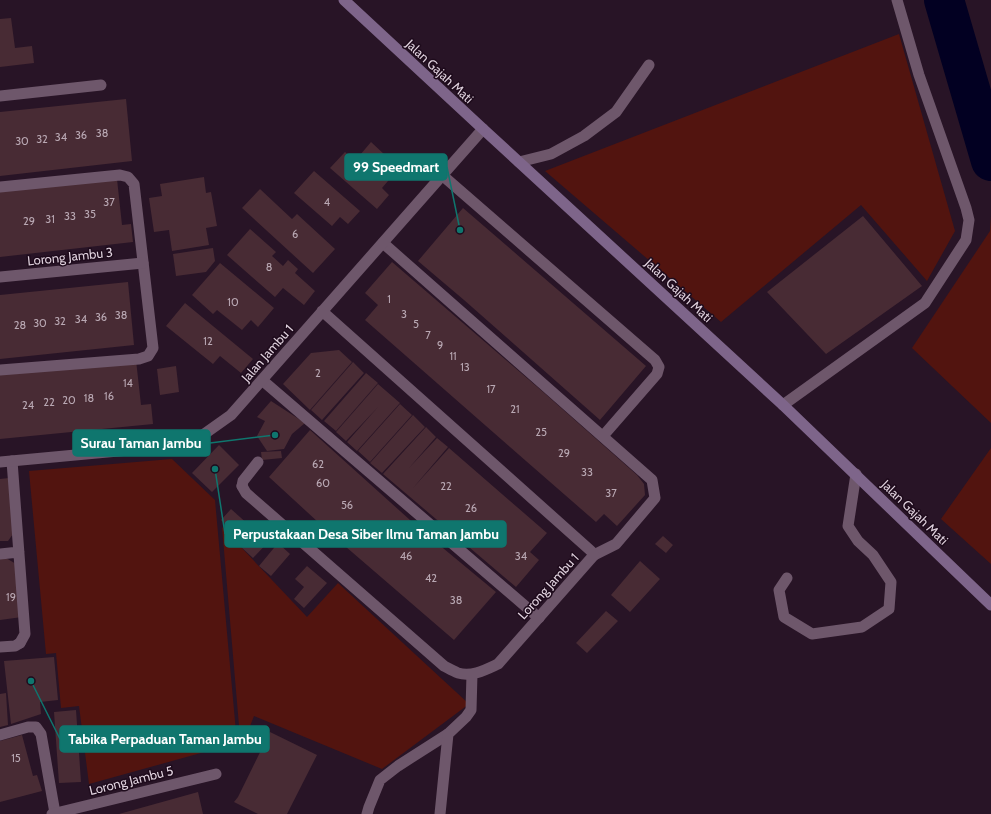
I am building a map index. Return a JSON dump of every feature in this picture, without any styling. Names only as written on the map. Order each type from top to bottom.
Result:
[{"type":"main road","name":"Jalan Gajah Mati","points":[[344,0],[783,405],[991,604]]},
{"type":"street","points":[[783,405],[925,303],[966,240],[969,220],[966,208],[919,75],[897,0]]},
{"type":"street","points":[[519,162],[551,154],[584,136],[616,112],[649,65]]},
{"type":"street","points":[[0,96],[101,84]]},
{"type":"street","name":"Jalan Jambu 1","points":[[0,462],[172,446],[200,437],[231,415],[483,129]]},
{"type":"street","points":[[0,187],[120,175],[128,178],[134,184],[153,348],[148,356],[140,359],[0,370]]},
{"type":"street","points":[[442,175],[655,360],[659,367],[657,374],[603,436]]},
{"type":"street","points":[[383,242],[652,480],[655,498],[616,544],[594,555]]},
{"type":"street","name":"Lorong Jambu 3","points":[[0,277],[143,263]]},
{"type":"street","name":"Lorong Jambu 1","points":[[322,311],[585,545],[594,555],[498,664],[472,674]]},
{"type":"street","points":[[262,380],[539,618]]},
{"type":"street","points":[[0,647],[15,646],[20,643],[25,634],[12,461]]},
{"type":"street","points":[[258,462],[243,481],[242,486],[246,493],[444,666],[458,673],[472,674],[471,710],[466,717],[448,734],[398,766],[380,780],[367,814]]},
{"type":"street","points":[[787,578],[779,590],[784,617],[812,634],[862,627],[889,609],[891,582],[873,555],[858,541],[848,526],[856,474]]},
{"type":"street","points":[[0,554],[19,552]]},
{"type":"street","points":[[0,735],[28,727],[36,728],[41,734],[53,814]]},
{"type":"street","points":[[440,814],[448,734]]},
{"type":"street","name":"Lorong Jambu 5","points":[[53,814],[216,774]]},
{"type":"shaded area","points":[[899,34],[955,231],[927,281],[861,205],[721,322],[545,171]]},
{"type":"shaded area","points":[[991,216],[991,423],[912,348],[990,231]]},
{"type":"shaded area","points":[[991,448],[991,564],[941,519]]},
{"type":"shaded area","points":[[172,459],[215,500],[237,743],[89,784],[79,706],[61,708],[56,653],[46,654],[29,471]]},
{"type":"shaded area","points":[[222,527],[307,617],[338,583],[469,704],[382,769],[254,716],[241,749]]},
{"type":"building","points":[[11,18],[15,48],[32,46],[34,63],[0,67],[0,19]]},
{"type":"building","points":[[126,99],[132,161],[0,176],[0,112]]},
{"type":"building","points":[[371,142],[399,168],[382,188],[389,195],[377,209],[330,168],[345,152],[355,161]]},
{"type":"building","points":[[314,171],[360,211],[348,224],[340,217],[332,226],[294,193]]},
{"type":"building","points":[[204,177],[206,193],[211,192],[217,226],[206,228],[209,245],[172,251],[169,230],[154,232],[149,198],[162,196],[160,184]]},
{"type":"building","points":[[117,179],[122,225],[131,224],[133,242],[0,257],[0,191]]},
{"type":"building","points":[[260,189],[292,219],[297,214],[335,249],[313,273],[242,208]]},
{"type":"building","points":[[463,208],[646,366],[600,420],[418,261]]},
{"type":"building","points":[[863,216],[922,286],[826,354],[767,292]]},
{"type":"building","points":[[250,229],[276,252],[272,256],[283,266],[288,260],[298,269],[295,273],[315,291],[304,305],[283,288],[275,297],[227,255]]},
{"type":"building","points":[[213,248],[215,261],[206,272],[176,276],[173,254]]},
{"type":"building","points":[[392,262],[637,475],[644,484],[645,495],[617,526],[604,514],[596,522],[365,320],[378,305],[365,293]]},
{"type":"building","points":[[220,263],[274,308],[258,327],[251,320],[242,330],[217,310],[213,314],[192,295]]},
{"type":"building","points":[[128,282],[134,345],[0,359],[0,295]]},
{"type":"building","points":[[185,303],[253,359],[241,373],[220,356],[213,364],[166,326]]},
{"type":"building","points":[[339,350],[352,362],[310,410],[283,384],[311,353]]},
{"type":"building","points":[[136,360],[141,405],[151,404],[153,424],[0,439],[0,375]]},
{"type":"building","points":[[353,362],[364,373],[322,420],[311,410]]},
{"type":"building","points":[[176,366],[179,392],[160,395],[157,369]]},
{"type":"building","points":[[366,373],[378,383],[336,431],[324,421]]},
{"type":"building","points":[[378,384],[400,403],[357,451],[347,442],[378,407],[346,441],[336,432]]},
{"type":"building","points":[[271,401],[305,423],[292,434],[284,449],[267,451],[257,436],[265,421],[257,417]]},
{"type":"building","points":[[400,404],[412,415],[370,462],[358,451]]},
{"type":"building","points":[[413,415],[425,427],[382,473],[370,463]]},
{"type":"building","points":[[426,427],[436,437],[409,468],[437,438],[448,447],[413,488],[449,448],[547,533],[530,552],[539,560],[516,587],[383,474]]},
{"type":"building","points":[[310,430],[420,529],[496,592],[454,640],[331,534],[269,477]]},
{"type":"building","points":[[219,445],[239,465],[212,492],[192,473]]},
{"type":"building","points":[[281,451],[282,458],[262,460],[261,452]]},
{"type":"building","points":[[9,478],[15,531],[8,541],[0,541],[0,479]]},
{"type":"building","points":[[231,509],[250,526],[240,538],[221,520]]},
{"type":"building","points":[[262,525],[274,536],[253,558],[241,547]]},
{"type":"building","points":[[663,536],[673,545],[666,553],[655,544]]},
{"type":"building","points":[[278,543],[290,554],[271,576],[259,566]]},
{"type":"building","points":[[0,558],[6,558],[16,564],[22,617],[0,620]]},
{"type":"building","points":[[640,561],[660,579],[630,612],[611,595]]},
{"type":"building","points":[[307,566],[327,583],[304,608],[294,599],[304,587],[295,579]]},
{"type":"building","points":[[606,611],[618,621],[587,653],[576,643]]},
{"type":"building","points":[[54,657],[58,700],[40,702],[41,714],[11,724],[4,661]]},
{"type":"building","points":[[6,693],[8,725],[0,727],[0,694]]},
{"type":"building","points":[[76,710],[81,782],[59,783],[54,712]]},
{"type":"building","points":[[270,732],[317,755],[287,814],[258,814],[234,802],[238,797]]},
{"type":"building","points":[[22,735],[33,776],[37,775],[42,791],[0,802],[0,741]]},
{"type":"building","points":[[198,792],[203,814],[119,814]]},
{"type":"waterway","points":[[944,0],[991,161]]},
{"type":"place","name":"99 Speedmart","points":[[460,230]]},
{"type":"place","name":"Surau Taman Jambu","points":[[275,435]]},
{"type":"place","name":"Perpustakaan Desa Siber Ilmu Taman Jambu","points":[[215,469]]},
{"type":"place","name":"Tabika Perpaduan Taman Jambu","points":[[31,681]]}]
